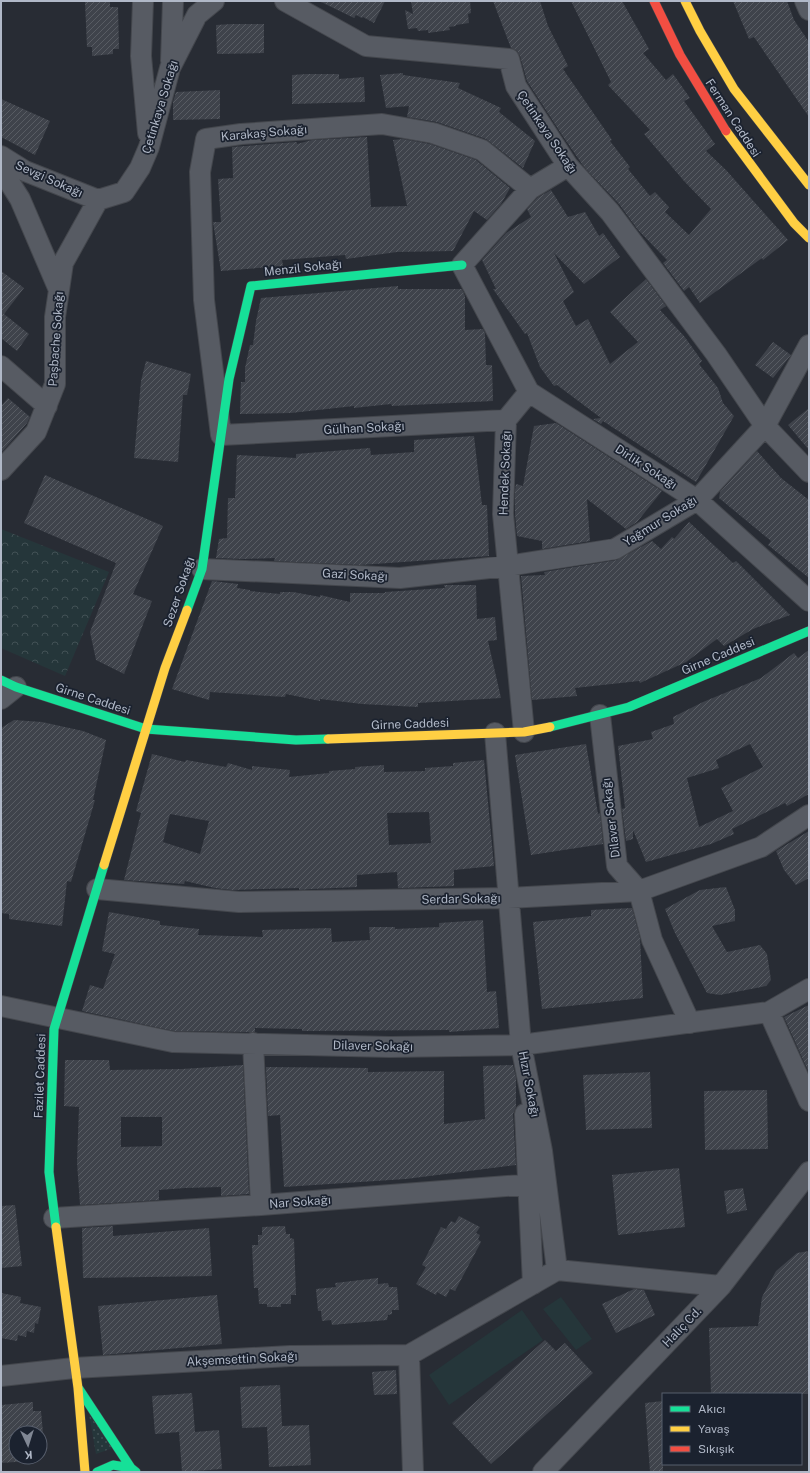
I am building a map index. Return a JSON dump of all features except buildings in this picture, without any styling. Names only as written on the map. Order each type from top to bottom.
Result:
[{"type":"street","points":[[143,1],[140,56],[149,147]]},
{"type":"street","points":[[170,68],[173,1]]},
{"type":"street","name":"Çetinkaya Sokağı","points":[[98,200],[124,192],[140,168],[149,147],[170,68],[197,15],[214,1]]},
{"type":"street","name":"Çetinkaya Sokağı","points":[[285,1],[366,46],[509,59],[516,86],[568,166],[619,225],[716,354],[765,426],[809,472]]},
{"type":"street","name":"Ferman Caddesi","points":[[654,1],[672,41],[724,129],[746,161],[809,238]]},
{"type":"street","name":"Ferman Caddesi","points":[[685,1],[700,31],[734,89],[809,185]]},
{"type":"street","points":[[805,1],[809,10]]},
{"type":"street","name":"Karakaş Sokağı","points":[[221,434],[204,300],[200,172],[206,140],[241,134],[382,124],[433,133],[482,150],[530,189]]},
{"type":"street","name":"Sevgi Sokağı","points":[[1,156],[25,171],[98,200]]},
{"type":"street","points":[[529,392],[462,264],[530,189],[568,166]]},
{"type":"street","points":[[1,169],[20,198],[59,290]]},
{"type":"street","name":"Paşbache Sokağı","points":[[1,470],[36,432],[55,384],[55,317],[63,263],[98,200]]},
{"type":"street","name":"Menzil Sokağı","points":[[221,434],[229,379],[250,286],[462,264]]},
{"type":"street","name":"Yağmur Sokağı","points":[[507,566],[615,549],[697,500],[765,426],[809,345]]},
{"type":"street","points":[[1,366],[47,406]]},
{"type":"street","name":"Hendek Sokağı","points":[[524,732],[503,514],[506,420],[529,392]]},
{"type":"street","name":"Dirlik Sokağı","points":[[529,392],[697,500],[809,601]]},
{"type":"street","name":"Gülhan Sokağı","points":[[221,434],[506,420]]},
{"type":"street","name":"Sezer Sokağı","points":[[146,729],[165,668],[202,568],[221,434]]},
{"type":"street","name":"Gazi Sokağı","points":[[202,568],[400,578],[507,566]]},
{"type":"street","name":"Girne Caddesi","points":[[6,689],[146,729],[296,740],[524,732],[562,725],[629,706],[809,630]]},
{"type":"street","name":"Dilaver Sokağı","points":[[600,715],[617,866],[639,891],[652,940],[690,1023]]},
{"type":"street","name":"Fazilet Caddesi","points":[[85,1472],[78,1388],[74,1368],[48,1172],[54,1029],[146,729]]},
{"type":"street","name":"Hızır Sokağı","points":[[494,733],[521,1045],[542,1151],[537,1184],[556,1270]]},
{"type":"street","name":"Serdar Sokağı","points":[[97,889],[239,902],[508,898],[639,891],[761,847],[809,815]]},
{"type":"street","name":"Dilaver Sokağı","points":[[1,1006],[57,1019],[173,1042],[390,1047],[521,1045],[769,1012],[809,989]]},
{"type":"street","points":[[769,1012],[809,1101]]},
{"type":"street","points":[[253,1043],[261,1205]]},
{"type":"street","name":"Haliç Cd.","points":[[543,1472],[721,1286],[809,1172]]},
{"type":"street","points":[[533,1284],[537,1184]]},
{"type":"street","name":"Nar Sokağı","points":[[54,1218],[261,1205],[537,1184]]},
{"type":"street","points":[[556,1270],[721,1286]]},
{"type":"street","name":"Akşemsettin Sokağı","points":[[1,1376],[74,1368],[290,1356],[410,1355],[556,1270]]},
{"type":"street","points":[[410,1355],[413,1472]]},
{"type":"street","points":[[78,1388],[133,1470]]},
{"type":"street","points":[[97,1472],[105,1467],[113,1465],[122,1465],[133,1470]]},
{"type":"green space","points":[[1,529],[109,572],[65,676],[1,648]]},
{"type":"green space","points":[[561,1297],[592,1339],[576,1350],[543,1309]]},
{"type":"green space","points":[[522,1310],[543,1340],[449,1405],[429,1375]]},
{"type":"green space","points":[[89,1414],[113,1448],[96,1454]]},
{"type":"traffic: fast","points":[[187,610],[202,569],[229,379],[251,286],[462,265]]},
{"type":"traffic: fast","points":[[550,727],[629,707],[809,631]]},
{"type":"traffic: fast","points":[[1,680],[16,687],[146,729],[296,740],[328,739]]},
{"type":"traffic: fast","points":[[56,1227],[49,1172],[54,1029],[104,865]]},
{"type":"traffic: fast","points":[[79,1389],[131,1468],[136,1472]]},
{"type":"traffic: fast","points":[[97,1472],[113,1465],[131,1468]]},
{"type":"traffic: slow","points":[[685,1],[700,31],[734,89],[809,185]]},
{"type":"traffic: slow","points":[[726,131],[794,223],[809,238]]},
{"type":"traffic: slow","points":[[104,865],[165,668],[187,610]]},
{"type":"traffic: slow","points":[[328,739],[524,732],[550,727]]},
{"type":"traffic: slow","points":[[56,1227],[78,1388],[85,1472]]},
{"type":"traffic: jam","points":[[654,1],[680,55],[726,131]]}]
